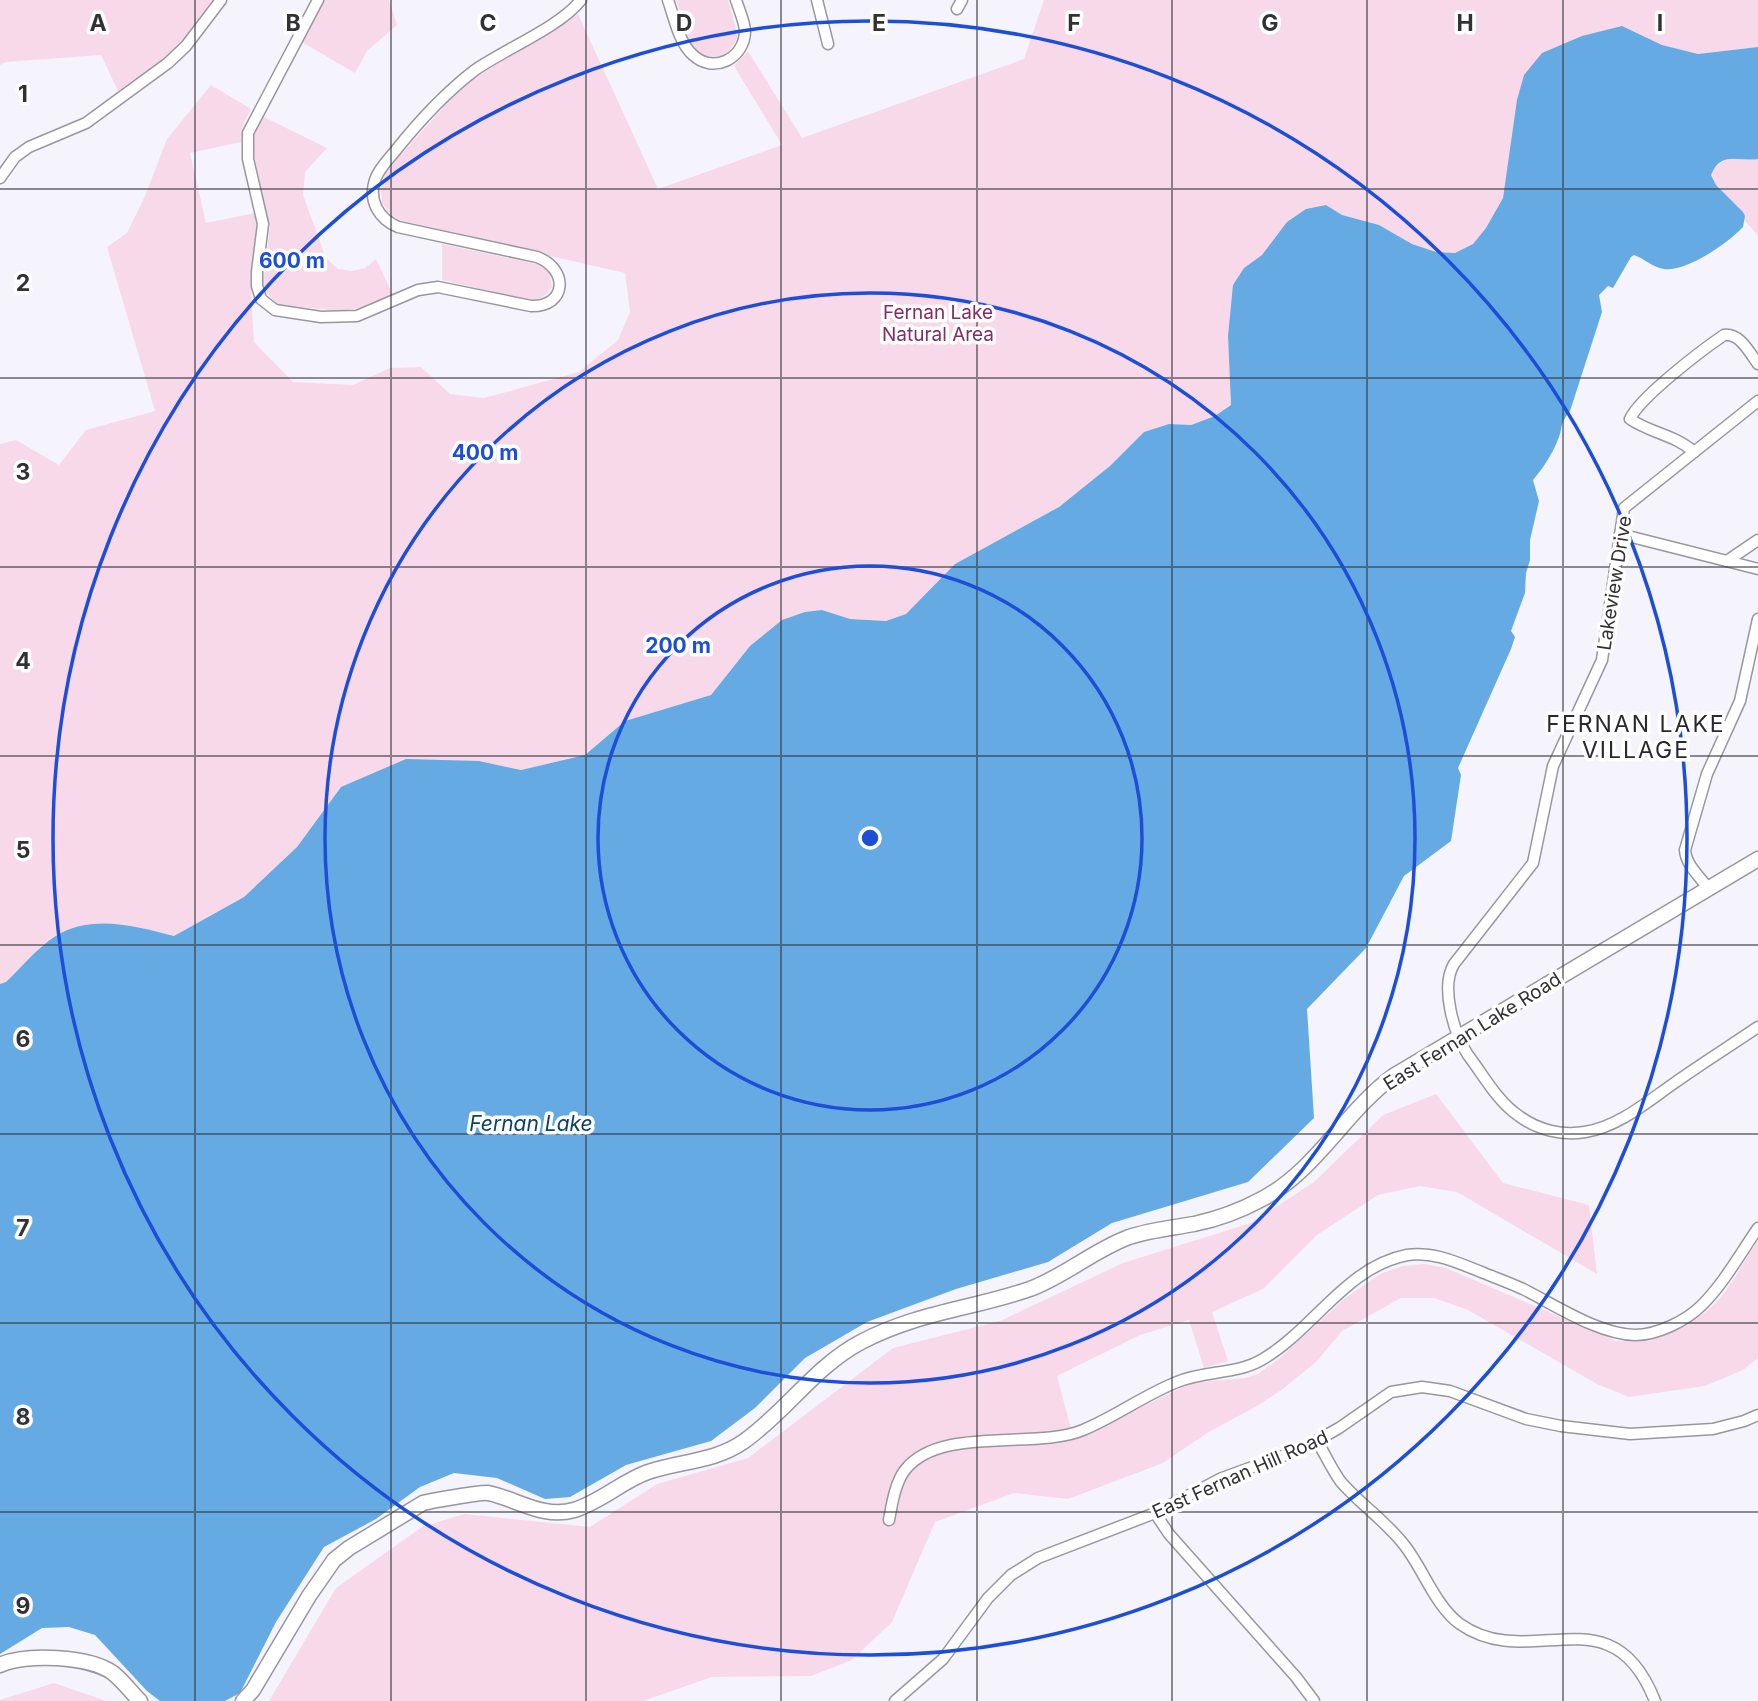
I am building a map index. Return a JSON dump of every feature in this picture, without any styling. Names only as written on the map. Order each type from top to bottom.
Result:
[{"type":"street","points":[[0,178],[15,157],[29,147],[86,123],[168,63],[186,46],[221,0]]},
{"type":"street","points":[[318,0],[248,133],[248,159],[263,224],[257,286],[261,299],[275,310],[345,318],[365,314],[428,288],[447,288],[531,306],[545,305],[557,295],[560,289],[559,278],[549,262],[537,257],[398,227],[381,217],[374,201],[373,190],[381,169],[409,133],[448,92],[487,62],[562,17],[581,0]]},
{"type":"street","points":[[668,0],[687,49],[701,61],[717,64],[736,55],[743,42],[744,27],[736,0]]},
{"type":"street","points":[[817,0],[828,44]]},
{"type":"street","points":[[1694,452],[1681,442],[1638,425],[1630,419],[1633,413],[1644,400],[1724,335],[1732,335],[1740,340],[1758,364]]},
{"type":"street","name":"Lakeview Drive","points":[[1457,1037],[1451,1010],[1450,971],[1533,863],[1553,766],[1602,660],[1624,508],[1758,401]]},
{"type":"street","points":[[1620,534],[1758,569]]},
{"type":"street","points":[[1727,561],[1758,540]]},
{"type":"street","points":[[1709,889],[1686,858],[1685,850],[1707,774],[1741,701],[1758,619]]},
{"type":"street","name":"East Fernan Lake Road","points":[[243,1701],[253,1690],[309,1595],[334,1560],[423,1503],[485,1492],[537,1510],[572,1510],[648,1472],[721,1454],[760,1429],[824,1366],[859,1343],[884,1331],[927,1315],[1024,1291],[1129,1237],[1210,1221],[1235,1213],[1265,1198],[1307,1166],[1383,1083],[1758,859]]},
{"type":"street","points":[[1457,1037],[1499,1098],[1512,1111],[1536,1126],[1572,1133],[1590,1131],[1618,1120],[1758,1027]]},
{"type":"street","points":[[888,1520],[901,1477],[906,1468],[920,1458],[934,1451],[985,1441],[1068,1436],[1101,1422],[1178,1381],[1249,1366],[1274,1352],[1301,1331],[1333,1298],[1360,1277],[1391,1260],[1419,1254],[1451,1260],[1520,1288],[1601,1327],[1622,1333],[1646,1334],[1677,1322],[1699,1308],[1723,1280],[1758,1228]]},
{"type":"street","name":"East Fernan Hill Road","points":[[895,1701],[943,1658],[988,1598],[1011,1575],[1038,1558],[1155,1513],[1212,1482],[1285,1456],[1317,1441],[1391,1392],[1422,1387],[1450,1391],[1526,1419],[1630,1434],[1713,1429],[1731,1426],[1758,1415]]},
{"type":"street","points":[[1317,1441],[1340,1480],[1405,1546],[1458,1623],[1486,1638],[1519,1643],[1587,1638],[1620,1650],[1645,1677],[1655,1701]]},
{"type":"street","points":[[1155,1513],[1169,1534],[1296,1677],[1314,1701]]},
{"type":"street","points":[[0,1665],[18,1658],[62,1658],[83,1663],[113,1673],[140,1701]]},
{"type":"green space","points":[[0,0],[214,0],[180,48],[118,91],[101,55],[6,62],[0,65]]},
{"type":"green space","points":[[324,0],[389,0],[397,25],[367,51],[355,73],[300,41]]},
{"type":"green space","points":[[676,0],[728,0],[738,36],[732,47],[720,56],[702,56],[691,44]]},
{"type":"green space","name":"Fernan Lake Natural Area","points":[[1044,0],[1758,0],[1758,47],[1698,54],[1662,45],[1622,26],[1509,163],[1503,198],[1486,228],[1473,244],[1455,253],[1436,252],[1412,244],[1379,225],[1342,215],[1326,205],[1302,212],[1288,222],[1261,256],[1245,268],[1228,336],[1231,405],[1215,416],[1191,425],[1169,424],[1144,432],[1110,466],[1059,507],[955,564],[906,614],[886,621],[850,619],[822,610],[750,646],[711,695],[625,721],[585,755],[521,770],[479,761],[341,787],[297,847],[244,897],[174,936],[129,926],[97,923],[67,930],[53,937],[6,982],[0,984],[0,444],[16,440],[59,465],[86,430],[155,411],[107,247],[127,233],[167,139],[211,85],[251,109],[243,125],[241,142],[190,153],[206,223],[255,213],[257,239],[251,293],[254,342],[293,382],[353,385],[390,368],[421,367],[450,394],[484,398],[579,372],[618,340],[630,312],[625,273],[404,223],[390,214],[382,203],[381,189],[386,171],[452,98],[479,75],[578,14],[658,189],[782,145],[734,66],[748,51],[802,138],[1024,59]]},
{"type":"green space","points":[[262,116],[327,148],[305,172],[303,195],[326,258],[338,269],[352,271],[365,268],[376,259],[393,295],[364,307],[339,311],[279,305],[268,295],[263,282],[270,227],[253,150],[255,131]]},
{"type":"green space","points":[[1734,157],[1758,159],[1758,235],[1744,220],[1743,212],[1716,185],[1711,175],[1720,163]]},
{"type":"green space","points":[[442,244],[541,265],[549,271],[552,287],[542,297],[529,300],[442,280]]},
{"type":"green space","points":[[1436,1094],[1503,1183],[1589,1205],[1597,1274],[1457,1192],[1420,1186],[1378,1195],[1317,1235],[1263,1289],[1212,1312],[1228,1361],[1204,1368],[1189,1320],[1140,1335],[1057,1376],[1074,1440],[1191,1383],[1245,1378],[1258,1374],[1280,1358],[1344,1299],[1382,1273],[1403,1266],[1424,1264],[1446,1268],[1616,1341],[1658,1335],[1697,1318],[1719,1299],[1758,1241],[1758,1358],[1743,1370],[1705,1386],[1629,1397],[1597,1384],[1468,1310],[1434,1298],[1401,1298],[1342,1331],[1316,1362],[1283,1389],[1207,1433],[1163,1463],[1068,1499],[1014,1493],[935,1522],[892,1622],[852,1660],[811,1676],[712,1677],[643,1701],[269,1701],[336,1588],[422,1527],[464,1514],[590,1527],[657,1484],[748,1458],[893,1348],[1000,1321],[1123,1263],[1251,1223],[1314,1182],[1383,1115]]},
{"type":"green space","points":[[54,1683],[106,1701],[0,1701],[0,1700]]},
{"type":"water","name":"Fernan Lake","points":[[1622,26],[1662,45],[1698,54],[1758,47],[1758,159],[1725,160],[1715,167],[1711,175],[1716,185],[1743,212],[1743,227],[1728,241],[1706,255],[1673,269],[1660,268],[1634,255],[1613,288],[1608,286],[1599,295],[1602,312],[1570,411],[1552,452],[1533,480],[1539,501],[1530,540],[1525,593],[1511,631],[1515,637],[1511,649],[1458,768],[1461,775],[1451,841],[1404,876],[1366,948],[1307,1009],[1314,1118],[1248,1182],[1112,1223],[1048,1262],[956,1289],[867,1322],[805,1358],[755,1408],[711,1441],[626,1465],[570,1497],[545,1499],[497,1478],[454,1473],[420,1487],[376,1519],[324,1547],[276,1622],[240,1693],[225,1701],[160,1701],[147,1691],[95,1635],[69,1627],[42,1628],[0,1654],[0,984],[6,982],[54,937],[82,925],[113,924],[174,936],[244,897],[297,847],[341,787],[406,759],[479,761],[521,770],[585,755],[625,721],[711,695],[750,646],[782,620],[805,612],[822,610],[850,619],[886,621],[906,614],[955,564],[1059,507],[1110,466],[1144,432],[1169,424],[1191,425],[1215,416],[1231,405],[1228,336],[1233,285],[1244,268],[1262,255],[1287,222],[1306,209],[1326,205],[1342,215],[1379,225],[1412,244],[1436,252],[1455,253],[1473,244],[1486,228],[1503,198],[1517,100],[1524,75],[1542,53],[1582,36]]},
{"type":"district","name":"FERNAN LAKE VILLAGE","points":[[1636,737]]}]
